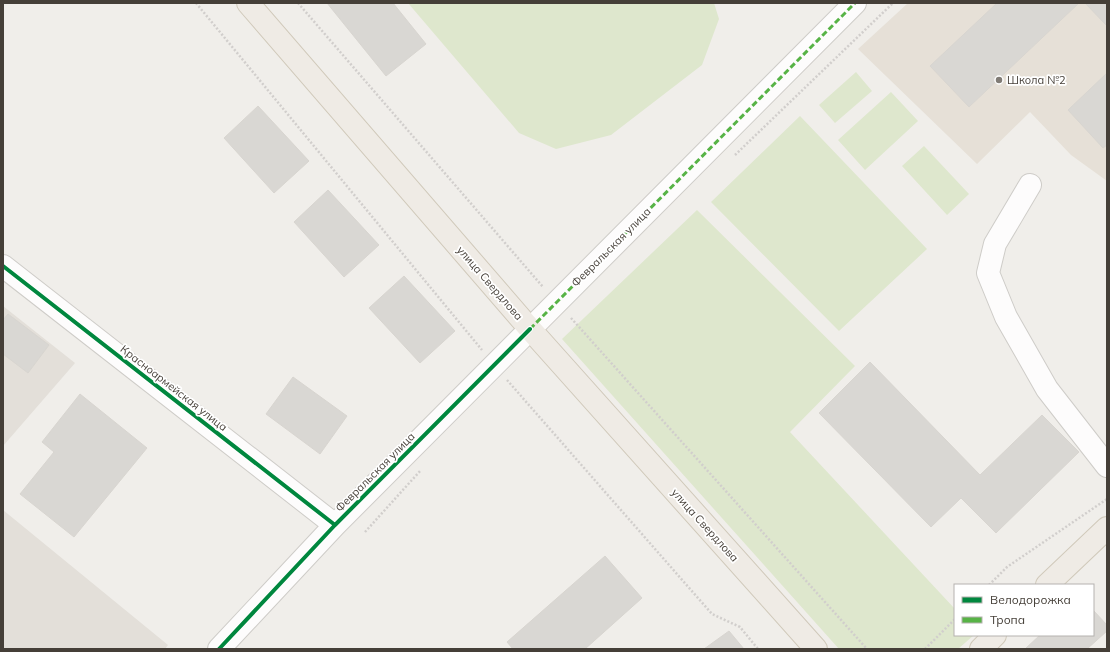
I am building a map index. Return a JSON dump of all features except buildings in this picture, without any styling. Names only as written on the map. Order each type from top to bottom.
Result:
[{"type":"main road","name":"улица Свердлова","points":[[248,3],[530,329],[816,649]]},
{"type":"main road","points":[[1048,584],[1104,536]]},
{"type":"main road","points":[[981,649],[994,636]]},
{"type":"street","name":"Февральская улица","points":[[219,649],[335,525],[855,3]]},
{"type":"street","points":[[1030,185],[995,244],[988,274],[1006,317],[1047,389],[1107,466]]},
{"type":"street","name":"Красноармейская улица","points":[[3,266],[335,525]]},
{"type":"path","points":[[196,3],[494,365],[712,614],[740,627],[758,649]]},
{"type":"path","points":[[298,3],[557,302],[867,649]]},
{"type":"path","points":[[990,584],[1007,567],[1107,499]]},
{"type":"path","points":[[925,649],[954,620]]},
{"type":"shaded area","name":"Школа №2","points":[[908,3],[1107,3],[1107,181],[1071,155],[1030,112],[977,164],[858,49]]},
{"type":"shaded area","points":[[3,306],[75,363],[3,446]]},
{"type":"shaded area","points":[[3,510],[168,645],[165,649],[3,649]]},
{"type":"green space","points":[[408,3],[714,3],[719,19],[702,65],[611,135],[556,149],[519,133]]},
{"type":"green space","points":[[856,72],[872,91],[835,123],[819,105]]},
{"type":"green space","points":[[891,92],[918,121],[865,170],[838,140]]},
{"type":"green space","points":[[800,116],[927,249],[839,331],[711,202]]},
{"type":"green space","points":[[924,146],[969,194],[947,215],[902,166]]},
{"type":"green space","points":[[697,210],[855,366],[790,432],[954,608],[954,636],[973,636],[958,649],[839,649],[562,339]]},
{"type":"marked path","points":[[530,329],[855,3]]},
{"type":"cycle path","points":[[3,266],[335,525]]},
{"type":"cycle path","points":[[219,649],[335,525],[530,329]]},
{"type":"place","name":"Школа №2","points":[[999,80]]}]
